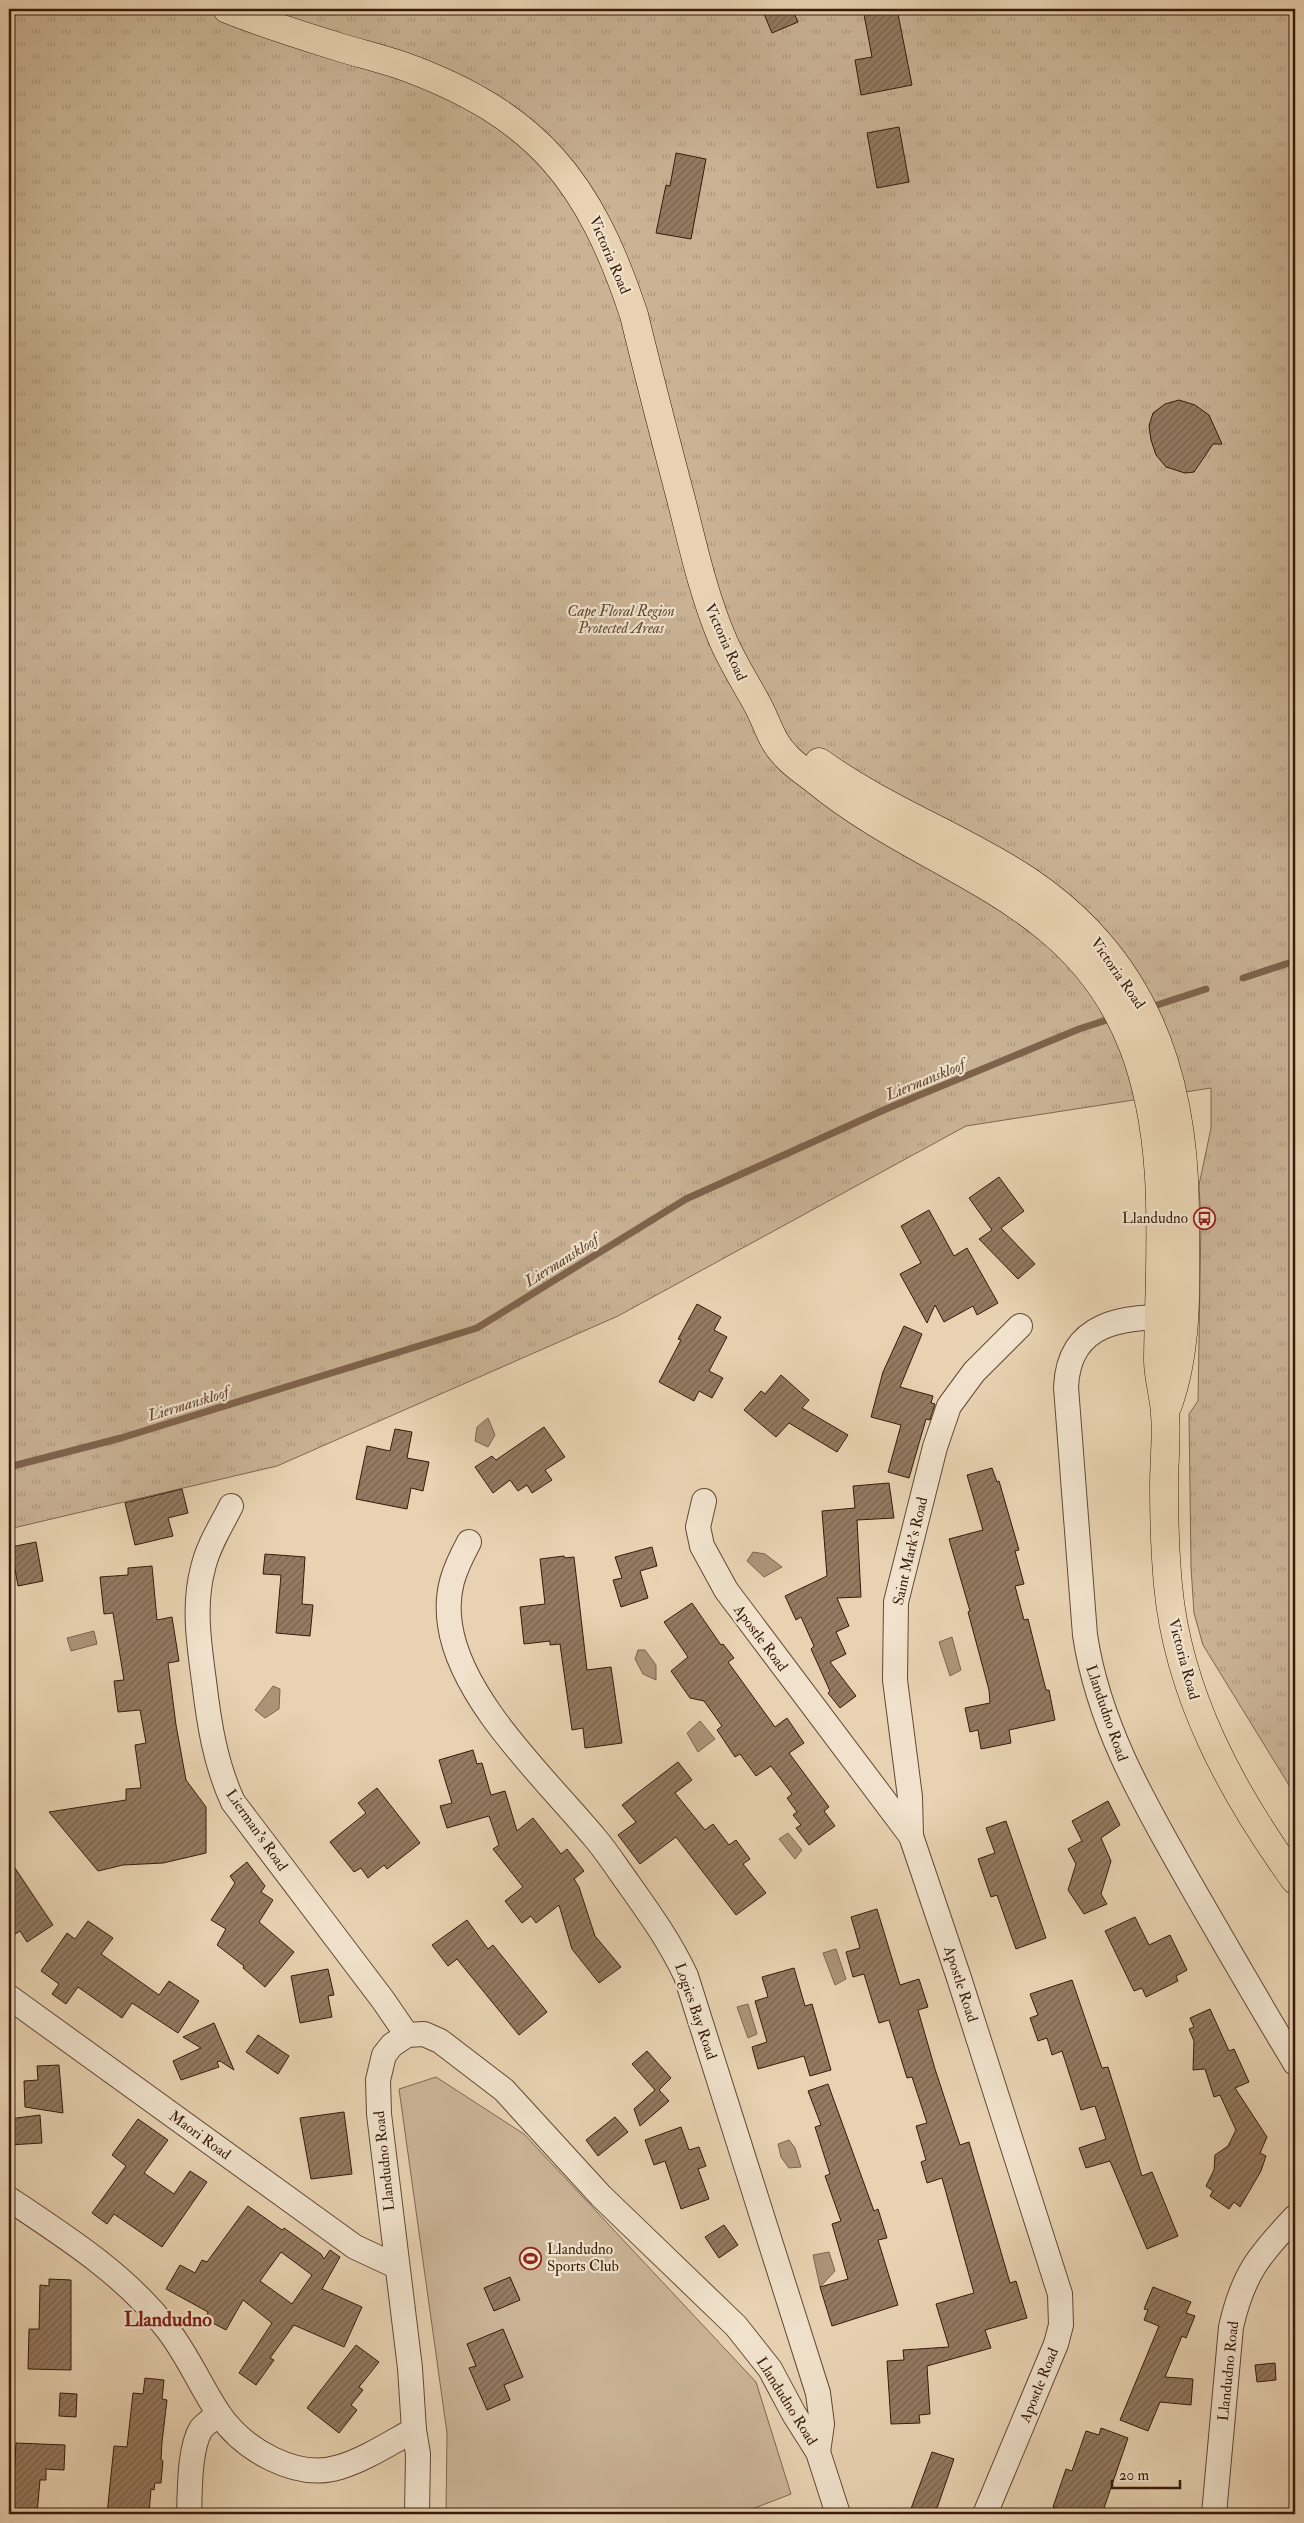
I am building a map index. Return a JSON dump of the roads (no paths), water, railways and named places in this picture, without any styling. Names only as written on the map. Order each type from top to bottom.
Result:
[{"type":"main road","name":"Victoria Road","points":[[227,9],[278,28],[402,66],[447,84],[486,104],[526,132],[552,157],[591,211],[621,275],[634,315],[710,606],[735,666],[758,704],[767,730],[788,759],[850,807],[996,891],[1038,918],[1059,936],[1092,973],[1107,994],[1133,1046],[1151,1114],[1172,1317],[1179,1364],[1165,1413],[1164,1489],[1168,1588],[1181,1653],[1203,1721],[1224,1768],[1295,1880]]},
{"type":"street","name":"Llandudno Road","points":[[1172,1317],[1124,1321],[1106,1325],[1094,1332],[1075,1349],[1067,1372],[1084,1626],[1090,1668],[1112,1736],[1138,1795],[1295,2063]]},
{"type":"street","name":"Saint Mark's Road","points":[[911,1836],[910,1797],[895,1680],[896,1602],[935,1447],[949,1406],[974,1372],[1020,1326]]},
{"type":"street","name":"Apostle Road","points":[[704,1501],[698,1527],[702,1546],[726,1590],[911,1836],[962,1987],[1055,2279],[1062,2308],[1061,2325],[1056,2344],[985,2514]]},
{"type":"street","name":"Lierman's Road","points":[[231,1506],[214,1538],[202,1568],[197,1602],[198,1638],[210,1732],[223,1781],[233,1802],[383,2000],[407,2035]]},
{"type":"street","name":"Logies Bay Road","points":[[469,1542],[453,1573],[449,1602],[450,1625],[458,1654],[471,1684],[498,1724],[597,1840],[673,1947],[686,1976],[818,2393],[822,2424],[818,2452]]},
{"type":"street","name":"Maori Road","points":[[10,1999],[355,2247],[396,2266]]},
{"type":"street","name":"Llandudno Road","points":[[417,2514],[418,2463],[409,2359],[396,2266],[379,2114],[378,2080],[384,2054],[392,2045],[407,2035],[424,2034],[440,2041],[504,2090],[601,2196],[736,2326],[770,2369],[794,2414],[818,2452],[838,2514]]},
{"type":"street","points":[[9,2199],[84,2250],[140,2298],[169,2330],[219,2414],[241,2440],[261,2453],[295,2467],[338,2468],[354,2462],[414,2430]]},
{"type":"street","name":"Llandudno Road","points":[[1214,2514],[1231,2327],[1236,2304],[1252,2266],[1295,2217]]},
{"type":"street","points":[[189,2514],[192,2470],[198,2438],[204,2426],[219,2414]]},
{"type":"waterway","name":"Liermanskloof","points":[[1243,978],[1295,961]]},
{"type":"waterway","name":"Liermanskloof","points":[[1154,1006],[1206,989]]},
{"type":"waterway","name":"Liermanskloof","points":[[9,1467],[121,1438],[477,1328],[686,1199],[886,1109],[1079,1029],[1107,1020]]},
{"type":"place","name":"Llandudno","points":[[1204,1218]]},
{"type":"place","name":"Llandudno Sports Club","points":[[531,2258]]},
{"type":"district","name":"Llandudno","points":[[168,2319]]},
{"type":"park label","name":"Cape Floral Region Protected Areas","points":[[621,620]]}]
